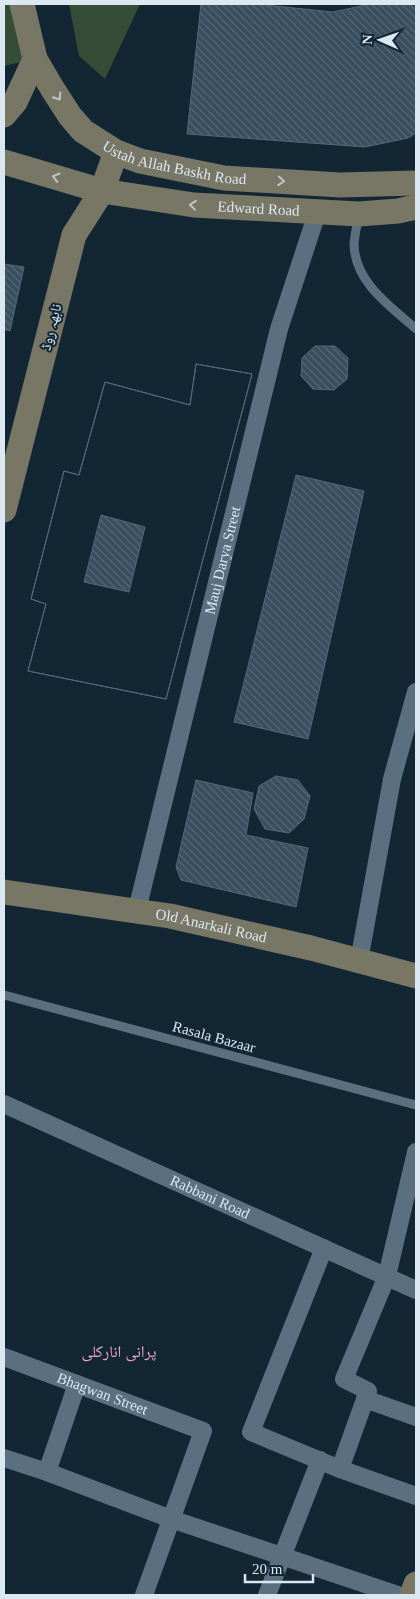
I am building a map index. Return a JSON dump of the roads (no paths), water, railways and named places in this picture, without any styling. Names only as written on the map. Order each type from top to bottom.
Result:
[{"type":"main road","name":"Ustah Allah Baskh Road","points":[[22,4],[35,59],[70,116],[83,131],[116,152],[140,161],[224,178],[340,185],[416,183]]},
{"type":"main road","points":[[4,115],[15,102],[35,59]]},
{"type":"main road","name":"نابھہ روڈ","points":[[4,510],[74,236],[102,191],[116,152]]},
{"type":"main road","name":"Edward Road","points":[[4,162],[102,191],[194,205],[359,214],[398,211],[416,207]]},
{"type":"main road","name":"Old Anarkali Road","points":[[4,892],[137,910],[311,948],[416,976]]},
{"type":"main road","points":[[412,1595],[416,1584]]},
{"type":"street","name":"Mauj Darya Street","points":[[137,910],[279,329],[316,212]]},
{"type":"street","points":[[358,962],[392,779],[410,735],[416,692]]},
{"type":"street","name":"Rabbani Road","points":[[4,1104],[416,1290]]},
{"type":"street","points":[[340,1468],[368,1389],[344,1379],[387,1276],[416,1152]]},
{"type":"street","points":[[324,1248],[251,1432],[416,1496]]},
{"type":"street","name":"Bhagwan Street","points":[[4,1357],[201,1429],[204,1435],[171,1519]]},
{"type":"street","points":[[47,1472],[77,1384]]},
{"type":"street","points":[[365,1399],[416,1417]]},
{"type":"street","points":[[4,1458],[47,1472],[171,1519],[398,1595]]},
{"type":"street","points":[[267,1595],[320,1460]]},
{"type":"street","points":[[144,1595],[171,1519]]},
{"type":"lane","points":[[359,214],[354,243],[357,262],[366,282],[416,329]]},
{"type":"lane","name":"Rasala Bazaar","points":[[4,995],[416,1105]]},
{"type":"district","name":"پرانی انارکلی","points":[[119,1351]]}]
